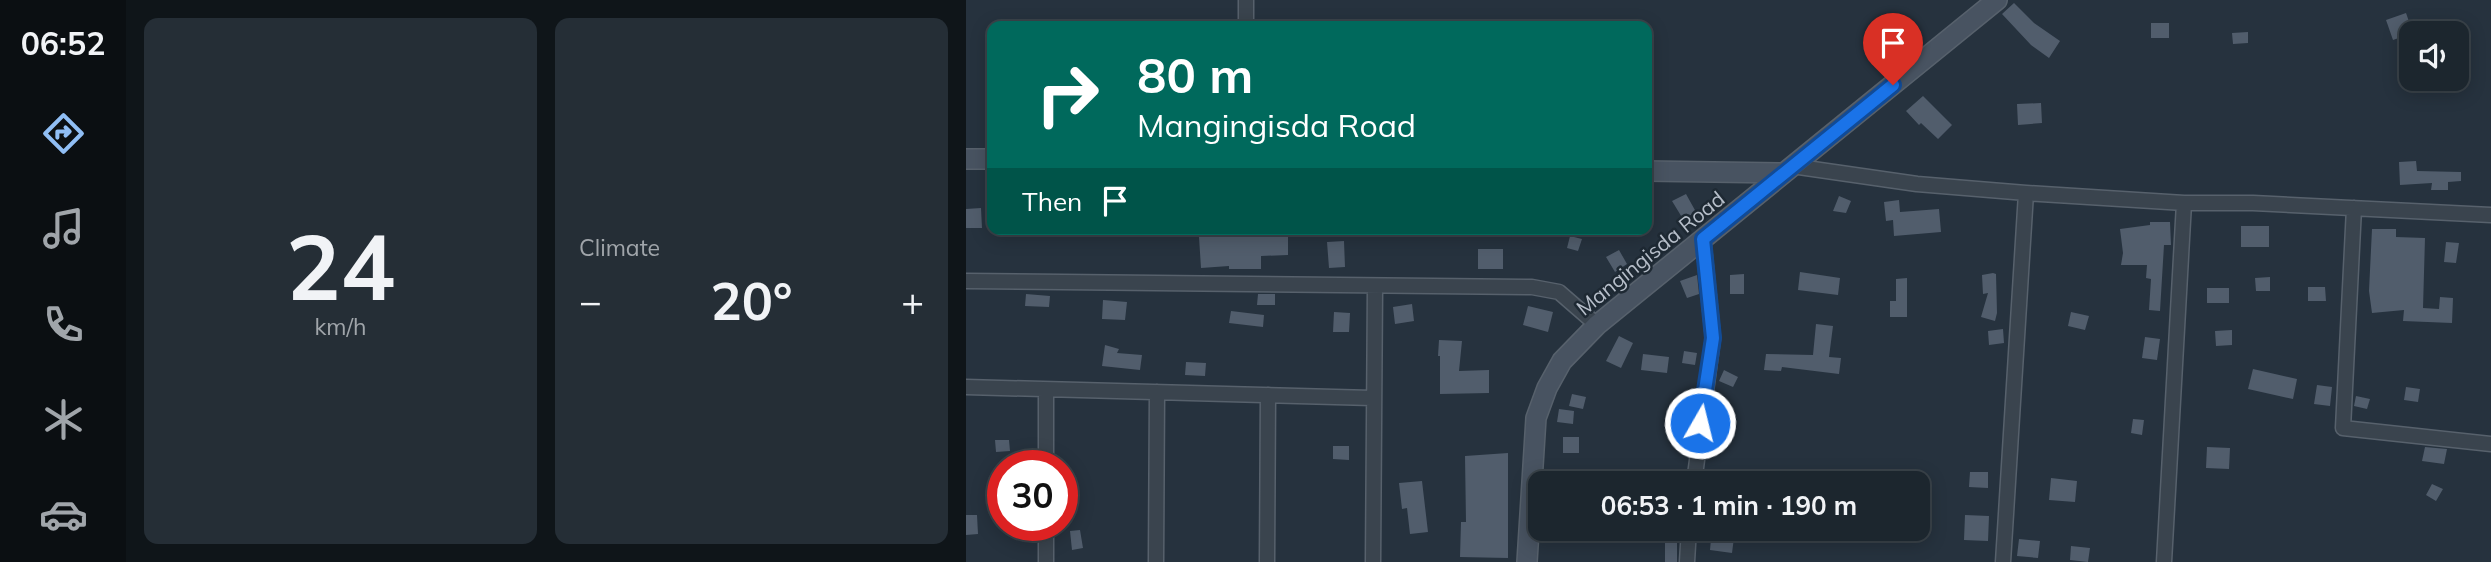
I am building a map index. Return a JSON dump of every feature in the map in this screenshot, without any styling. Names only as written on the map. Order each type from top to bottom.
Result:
[{"type":"street","points":[[1246,0],[1246,21]]},
{"type":"street","name":"Mangingisda Road","points":[[1527,562],[1536,418],[1547,388],[1562,361],[1597,325],[1997,0]]},
{"type":"street","points":[[966,159],[987,159]]},
{"type":"street","points":[[1652,171],[1788,169],[2026,193],[2184,203],[2253,203],[2491,215]]},
{"type":"street","points":[[2003,562],[2026,193]]},
{"type":"street","points":[[2164,562],[2184,203]]},
{"type":"street","points":[[2354,208],[2343,428],[2491,444]]},
{"type":"street","points":[[1696,471],[1713,338],[1703,239]]},
{"type":"street","points":[[966,281],[1532,287],[1552,290],[1570,299],[1597,325]]},
{"type":"street","points":[[1373,562],[1374,287]]},
{"type":"street","points":[[966,387],[1372,398]]},
{"type":"street","points":[[1046,390],[1046,450]]},
{"type":"street","points":[[1156,562],[1157,392]]},
{"type":"street","points":[[1267,562],[1268,395]]},
{"type":"street","points":[[1046,541],[1046,562]]},
{"type":"street","points":[[1687,562],[1688,541]]},
{"type":"building","points":[[2014,3],[2034,23],[2060,41],[2049,58],[2031,45],[2002,14]]},
{"type":"building","points":[[2406,13],[2409,21],[2399,21],[2399,38],[2393,40],[2386,20]]},
{"type":"building","points":[[2151,23],[2169,23],[2169,38],[2151,38]]},
{"type":"building","points":[[2248,32],[2248,43],[2233,44],[2232,33]]},
{"type":"building","points":[[1923,96],[1952,125],[1938,139],[1906,111]]},
{"type":"building","points":[[2041,103],[2042,123],[2018,125],[2017,104]]},
{"type":"building","points":[[2416,161],[2417,171],[2461,172],[2461,181],[2448,182],[2448,190],[2431,190],[2432,183],[2400,185],[2399,162]]},
{"type":"building","points":[[1686,194],[1696,212],[1683,219],[1672,201]]},
{"type":"building","points":[[1839,196],[1851,201],[1846,213],[1833,211]]},
{"type":"building","points":[[1899,200],[1900,212],[1939,209],[1941,232],[1894,236],[1893,220],[1886,221],[1884,202]]},
{"type":"building","points":[[981,208],[982,228],[966,228],[966,209]]},
{"type":"building","points":[[2150,222],[2170,222],[2171,245],[2164,245],[2160,311],[2149,310],[2151,279],[2146,278],[2147,265],[2121,265],[2123,253],[2120,229],[2150,225]]},
{"type":"building","points":[[2241,226],[2269,226],[2269,247],[2241,247]]},
{"type":"building","points":[[2372,229],[2396,229],[2396,237],[2425,238],[2423,308],[2439,309],[2440,297],[2453,298],[2452,323],[2403,321],[2404,310],[2372,313],[2369,291]]},
{"type":"building","points":[[1288,236],[1288,255],[1261,256],[1261,269],[1229,269],[1229,266],[1201,268],[1199,237]]},
{"type":"building","points":[[1570,236],[1582,239],[1578,251],[1567,248]]},
{"type":"building","points":[[1344,241],[1345,267],[1329,268],[1327,242]]},
{"type":"building","points":[[2446,242],[2459,243],[2456,263],[2444,262]]},
{"type":"building","points":[[1478,249],[1503,249],[1503,269],[1478,269]]},
{"type":"building","points":[[1619,250],[1627,264],[1615,272],[1606,257]]},
{"type":"building","points":[[1800,272],[1840,278],[1838,295],[1798,290]]},
{"type":"building","points":[[1744,274],[1744,294],[1730,294],[1730,275]]},
{"type":"building","points":[[1996,274],[1995,321],[1981,317],[1988,293],[1983,294],[1982,275]]},
{"type":"building","points":[[1697,275],[1699,294],[1687,298],[1680,281]]},
{"type":"building","points":[[2270,277],[2270,291],[2256,291],[2255,278]]},
{"type":"building","points":[[1907,278],[1907,317],[1890,317],[1890,301],[1896,301],[1896,279]]},
{"type":"building","points":[[2308,287],[2325,287],[2326,301],[2308,301]]},
{"type":"building","points":[[2207,288],[2229,288],[2229,303],[2207,303]]},
{"type":"building","points":[[1026,294],[1050,296],[1049,307],[1025,306]]},
{"type":"building","points":[[1258,294],[1275,294],[1275,305],[1257,305]]},
{"type":"building","points":[[1103,300],[1127,302],[1125,320],[1102,319]]},
{"type":"building","points":[[1412,304],[1414,321],[1395,324],[1393,307]]},
{"type":"building","points":[[1528,306],[1553,312],[1548,332],[1523,325]]},
{"type":"building","points":[[1231,311],[1264,315],[1263,327],[1229,323]]},
{"type":"building","points":[[1334,312],[1350,313],[1349,332],[1333,332]]},
{"type":"building","points":[[2071,312],[2089,316],[2085,330],[2068,326]]},
{"type":"building","points":[[1816,324],[1833,326],[1829,357],[1841,358],[1839,374],[1782,367],[1781,371],[1764,370],[1766,354],[1813,355]]},
{"type":"building","points":[[2003,329],[2004,343],[1989,345],[1988,331]]},
{"type":"building","points":[[2232,330],[2232,345],[2216,346],[2215,331]]},
{"type":"building","points":[[1619,336],[1633,343],[1621,368],[1606,361]]},
{"type":"building","points":[[2145,337],[2160,339],[2157,360],[2142,358]]},
{"type":"building","points":[[1439,340],[1462,341],[1459,371],[1489,370],[1489,393],[1440,394]]},
{"type":"building","points":[[1105,345],[1119,349],[1117,353],[1142,355],[1140,370],[1102,366]]},
{"type":"building","points":[[1684,351],[1697,353],[1695,365],[1682,363]]},
{"type":"building","points":[[1643,354],[1669,357],[1667,373],[1641,370]]},
{"type":"building","points":[[1186,362],[1206,363],[1205,376],[1185,375]]},
{"type":"building","points":[[2253,369],[2297,379],[2293,399],[2248,389]]},
{"type":"building","points":[[1724,370],[1738,377],[1733,387],[1719,381]]},
{"type":"building","points":[[2317,385],[2332,387],[2330,406],[2314,404]]},
{"type":"building","points":[[2406,387],[2420,389],[2418,402],[2404,400]]},
{"type":"building","points":[[1572,394],[1586,397],[1583,409],[1569,406]]},
{"type":"building","points":[[2356,396],[2370,399],[2367,409],[2354,406]]},
{"type":"building","points":[[1559,409],[1574,411],[1573,424],[1557,422]]},
{"type":"building","points":[[2133,419],[2144,420],[2142,435],[2131,433]]},
{"type":"building","points":[[1563,437],[1579,437],[1579,453],[1563,453]]},
{"type":"building","points":[[995,440],[1009,440],[1010,450],[996,450]]},
{"type":"building","points":[[1333,446],[1349,446],[1349,460],[1333,459]]},
{"type":"building","points":[[2207,447],[2230,448],[2229,469],[2206,468]]},
{"type":"building","points":[[2425,447],[2447,449],[2444,464],[2422,461]]},
{"type":"building","points":[[1508,453],[1508,558],[1460,557],[1461,522],[1466,522],[1465,456]]},
{"type":"building","points":[[1970,472],[1988,472],[1988,488],[1969,487]]},
{"type":"building","points":[[2051,478],[2077,481],[2075,502],[2049,500]]},
{"type":"building","points":[[1422,481],[1428,532],[1410,534],[1407,508],[1402,509],[1399,483]]},
{"type":"building","points":[[2432,484],[2443,489],[2436,501],[2426,495]]},
{"type":"building","points":[[966,515],[977,515],[978,534],[966,535]]},
{"type":"building","points":[[1965,515],[1989,516],[1988,541],[1964,540]]},
{"type":"building","points":[[1078,530],[1083,548],[1072,550],[1071,541],[1078,541]]},
{"type":"building","points":[[2019,539],[2040,541],[2038,558],[2017,556]]},
{"type":"building","points":[[1665,541],[1677,541],[1677,562],[1665,562]]},
{"type":"building","points":[[1711,541],[1734,541],[1732,553],[1710,550]]},
{"type":"building","points":[[2071,546],[2090,548],[2088,562],[2070,560]]},
{"type":"route","points":[[1700,423],[1713,338],[1703,239],[1893,85]]}]
